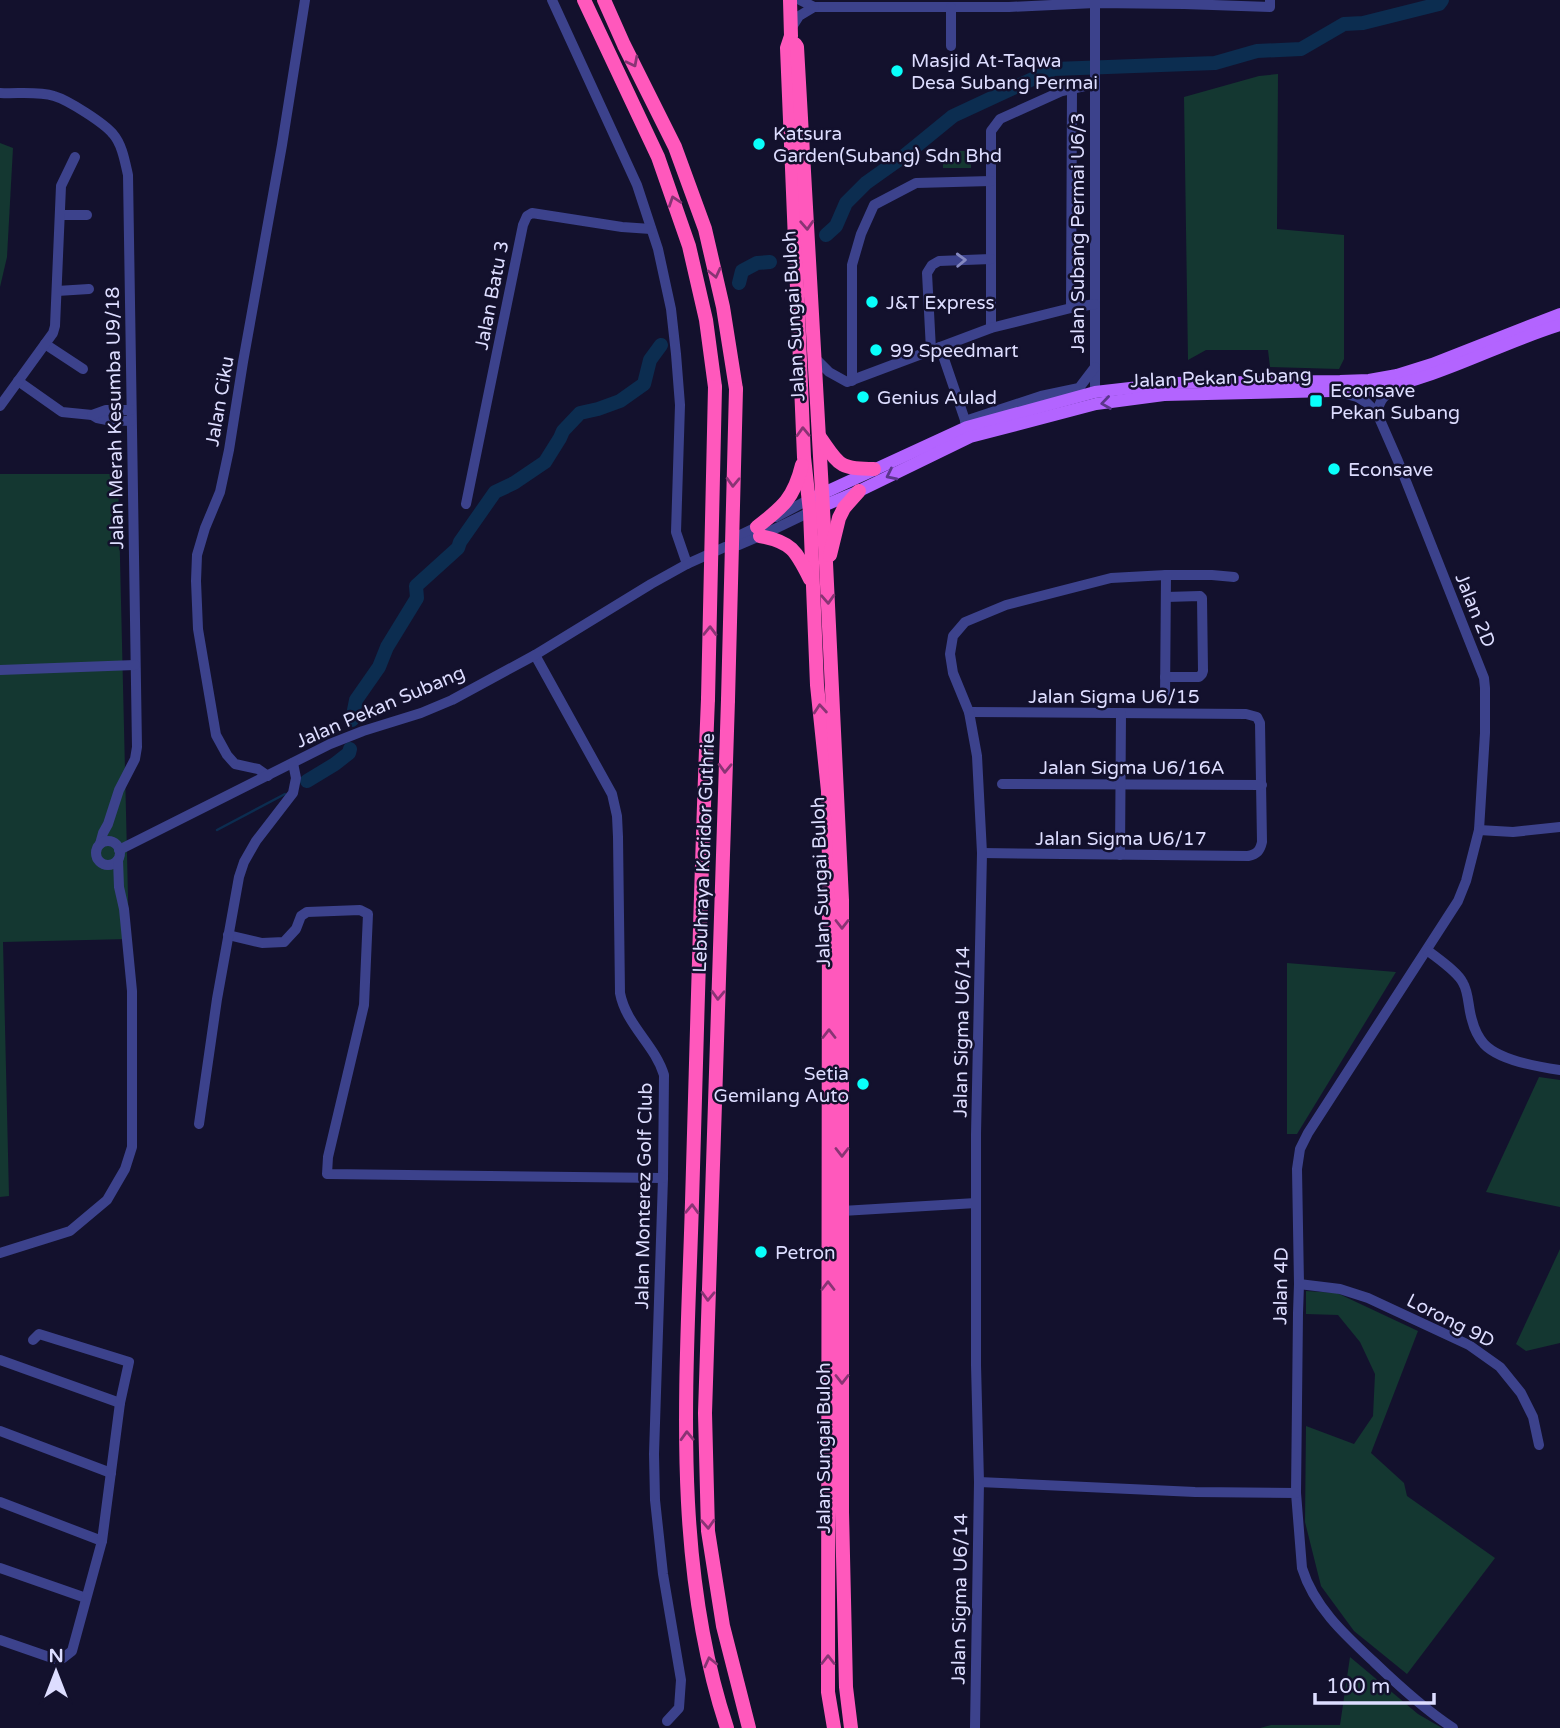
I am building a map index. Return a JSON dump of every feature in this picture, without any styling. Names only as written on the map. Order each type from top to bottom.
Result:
[{"type":"highway","name":"Lebuhraya Koridor Guthrie","points":[[584,0],[658,157],[689,246],[706,320],[715,387],[686,1414],[689,1518],[697,1603],[727,1728]]},
{"type":"highway","name":"Lebuhraya Koridor Guthrie","points":[[604,0],[675,147],[705,229],[723,307],[736,389],[705,1413],[708,1531],[723,1626],[749,1728]]},
{"type":"highway","name":"Jalan Sungai Buloh","points":[[790,0],[791,32],[787,48],[804,457],[826,563],[842,900],[842,1512],[846,1687],[851,1728]]},
{"type":"highway","name":"Jalan Sungai Buloh","points":[[791,32],[797,47],[818,435],[812,584],[817,685],[828,791],[828,1692],[834,1728]]},
{"type":"highway","points":[[818,435],[836,460],[844,466],[874,469]]},
{"type":"highway","points":[[804,457],[789,499],[758,532],[784,542],[792,549],[812,584]]},
{"type":"highway","points":[[826,563],[839,518],[859,491]]},
{"type":"main road","name":"Jalan Pekan Subang","points":[[815,503],[874,469],[966,424],[1095,392],[1174,383],[1340,382],[1397,375],[1560,314]]},
{"type":"main road","name":"Jalan Pekan Subang","points":[[815,503],[859,491],[970,437],[1096,404],[1164,395],[1373,390],[1402,385],[1436,374],[1560,325]]},
{"type":"street","name":"Jalan Ciku","points":[[268,776],[258,769],[235,764],[226,755],[216,735],[198,629],[197,555],[220,492],[229,450],[305,0]]},
{"type":"street","points":[[552,0],[637,186],[657,249],[671,309],[676,354],[680,405],[676,532],[687,564]]},
{"type":"street","points":[[800,0],[814,7]]},
{"type":"street","points":[[791,32],[800,16],[814,7],[831,3],[928,4],[951,7],[1095,1],[1270,4]]},
{"type":"street","name":"Jalan Subang Permai U6/3","points":[[1095,1],[1095,392]]},
{"type":"street","points":[[951,7],[951,46]]},
{"type":"street","points":[[991,328],[991,131],[1000,120],[1094,79]]},
{"type":"street","points":[[1071,307],[1072,89]]},
{"type":"street","name":"Jalan Merah Kesumba U9/18","points":[[0,93],[46,94],[57,96],[76,106],[115,135],[128,175],[136,753],[118,790],[100,844]]},
{"type":"street","points":[[0,406],[53,333],[61,186],[75,157]]},
{"type":"street","points":[[852,380],[852,265],[861,234],[874,205],[916,183],[991,181]]},
{"type":"street","name":"Jalan Batu 3","points":[[466,505],[527,216],[532,213],[651,229]]},
{"type":"street","points":[[60,215],[87,215]]},
{"type":"street","points":[[991,259],[939,261],[932,265],[927,273],[936,349],[966,424],[1041,396],[1079,388],[1095,367]]},
{"type":"street","points":[[57,291],[89,289]]},
{"type":"street","points":[[814,357],[829,372],[847,382],[991,328],[1071,307],[1095,304]]},
{"type":"street","points":[[45,344],[83,369]]},
{"type":"street","points":[[18,381],[62,412],[92,415],[107,420],[131,416]]},
{"type":"street","points":[[1377,413],[1385,394],[1402,385]]},
{"type":"street","points":[[1339,392],[1357,397],[1377,413]]},
{"type":"street","name":"Jalan 2D","points":[[1377,413],[1484,678],[1485,733],[1479,830]]},
{"type":"street","name":"Jalan Pekan Subang","points":[[118,851],[330,744],[452,700],[535,655],[687,564],[725,547],[736,537],[758,532],[815,503]]},
{"type":"street","points":[[1165,699],[1166,575]]},
{"type":"street","name":"Jalan Sigma U6/14","points":[[975,1728],[979,1482],[976,1203],[982,853],[977,756],[969,712],[953,673],[950,654],[953,636],[965,622],[1006,605],[1111,578],[1166,575],[1234,577]]},
{"type":"street","points":[[1165,677],[1199,677],[1202,674],[1203,659],[1202,598],[1166,597]]},
{"type":"street","name":"Jalan Monterez Golf Club","points":[[535,655],[612,794],[618,837],[620,993],[625,1012],[658,1061],[664,1075],[655,1500],[663,1574],[681,1680],[679,1708],[667,1721]]},
{"type":"street","points":[[0,670],[135,665]]},
{"type":"street","name":"Jalan Sigma U6/15","points":[[969,712],[1246,713],[1257,718],[1260,723],[1262,785]]},
{"type":"street","points":[[1120,855],[1121,713]]},
{"type":"street","points":[[199,1124],[239,877],[256,841],[293,793],[296,778],[293,763]]},
{"type":"street","name":"Jalan Sigma U6/16A","points":[[1002,784],[1262,785]]},
{"type":"street","name":"Jalan Sigma U6/17","points":[[982,853],[1248,856],[1258,851],[1262,842],[1262,785]]},
{"type":"street","points":[[0,1253],[70,1231],[107,1200],[125,1169],[132,1147],[132,991],[124,909],[118,887],[118,851],[108,824]]},
{"type":"street","points":[[1479,830],[1513,832],[1560,827]]},
{"type":"street","name":"Jalan 4D","points":[[1453,1728],[1398,1685],[1342,1632],[1322,1607],[1302,1568],[1296,1493],[1299,1284],[1297,1169],[1300,1149],[1308,1133],[1458,901],[1479,830]]},
{"type":"street","points":[[105,842],[111,842],[118,851],[113,864],[102,864],[96,855],[96,849],[105,842]]},
{"type":"street","points":[[107,865],[118,887]]},
{"type":"street","points":[[228,936],[262,943],[284,942],[296,929],[301,916],[307,912],[360,910],[368,914],[364,1005],[328,1157],[327,1174],[663,1178]]},
{"type":"street","points":[[1427,950],[1460,977],[1471,1019],[1485,1045],[1500,1054],[1560,1070]]},
{"type":"street","points":[[842,1211],[976,1203]]},
{"type":"street","name":"Lorong 9D","points":[[1299,1284],[1340,1289],[1368,1298],[1469,1345],[1500,1367],[1521,1394],[1533,1417],[1539,1445]]},
{"type":"street","points":[[0,1640],[55,1659],[63,1658],[72,1651],[102,1541],[120,1403],[129,1362],[39,1334],[33,1340]]},
{"type":"street","points":[[0,1360],[120,1403]]},
{"type":"street","points":[[0,1431],[111,1473]]},
{"type":"street","points":[[979,1482],[1195,1492],[1296,1493]]},
{"type":"street","points":[[0,1502],[102,1541]]},
{"type":"street","points":[[0,1569],[86,1598]]},
{"type":"green space","points":[[1278,74],[1277,229],[1344,235],[1344,359],[1339,369],[1270,367],[1268,350],[1206,350],[1188,360],[1184,97],[1259,76]]},
{"type":"green space","points":[[0,143],[13,148],[7,257],[0,287]]},
{"type":"green space","points":[[943,151],[971,151],[971,168],[943,168]]},
{"type":"green space","points":[[0,474],[118,474],[129,939],[3,942],[9,1196],[0,1197]]},
{"type":"green space","points":[[1287,963],[1396,972],[1297,1134],[1287,1134]]},
{"type":"green space","points":[[1539,1077],[1560,1080],[1560,1207],[1486,1192]]},
{"type":"green space","points":[[1560,1249],[1560,1343],[1526,1351],[1516,1344]]},
{"type":"green space","points":[[1306,1291],[1337,1293],[1418,1331],[1371,1453],[1404,1483],[1407,1496],[1495,1558],[1407,1674],[1354,1631],[1321,1586],[1305,1522],[1306,1426],[1354,1444],[1373,1416],[1375,1374],[1360,1342],[1338,1315],[1306,1314]]},
{"type":"green space","points":[[1350,1657],[1418,1714],[1442,1728],[1260,1728],[1271,1725],[1340,1725]]},
{"type":"waterway","points":[[826,235],[836,226],[846,203],[866,183],[953,116],[1054,69],[1215,63],[1257,51],[1301,49],[1344,24],[1363,23],[1439,4],[1442,0]]},
{"type":"waterway","points":[[739,283],[742,271],[757,263],[770,262]]},
{"type":"waterway","points":[[352,720],[356,700],[379,667],[387,647],[417,598],[416,586],[458,548],[495,492],[545,462],[563,431],[580,413],[620,401],[644,384],[650,360],[661,345]]},
{"type":"waterway","points":[[307,781],[335,764],[349,753],[350,749]]},
{"type":"waterway","points":[[217,830],[285,794]]},
{"type":"place","name":"Masjid At-Taqwa Desa Subang Permai","points":[[897,71]]},
{"type":"place","name":"Katsura Garden(Subang) Sdn Bhd","points":[[759,144]]},
{"type":"place","name":"J&T Express","points":[[872,302]]},
{"type":"place","name":"99 Speedmart","points":[[876,350]]},
{"type":"place","name":"Genius Aulad","points":[[863,397]]},
{"type":"place","name":"Econsave Pekan Subang","points":[[1316,401]]},
{"type":"place","name":"Econsave","points":[[1334,469]]},
{"type":"place","name":"Setia Gemilang Auto","points":[[863,1084]]},
{"type":"place","name":"Petron","points":[[761,1252]]}]
